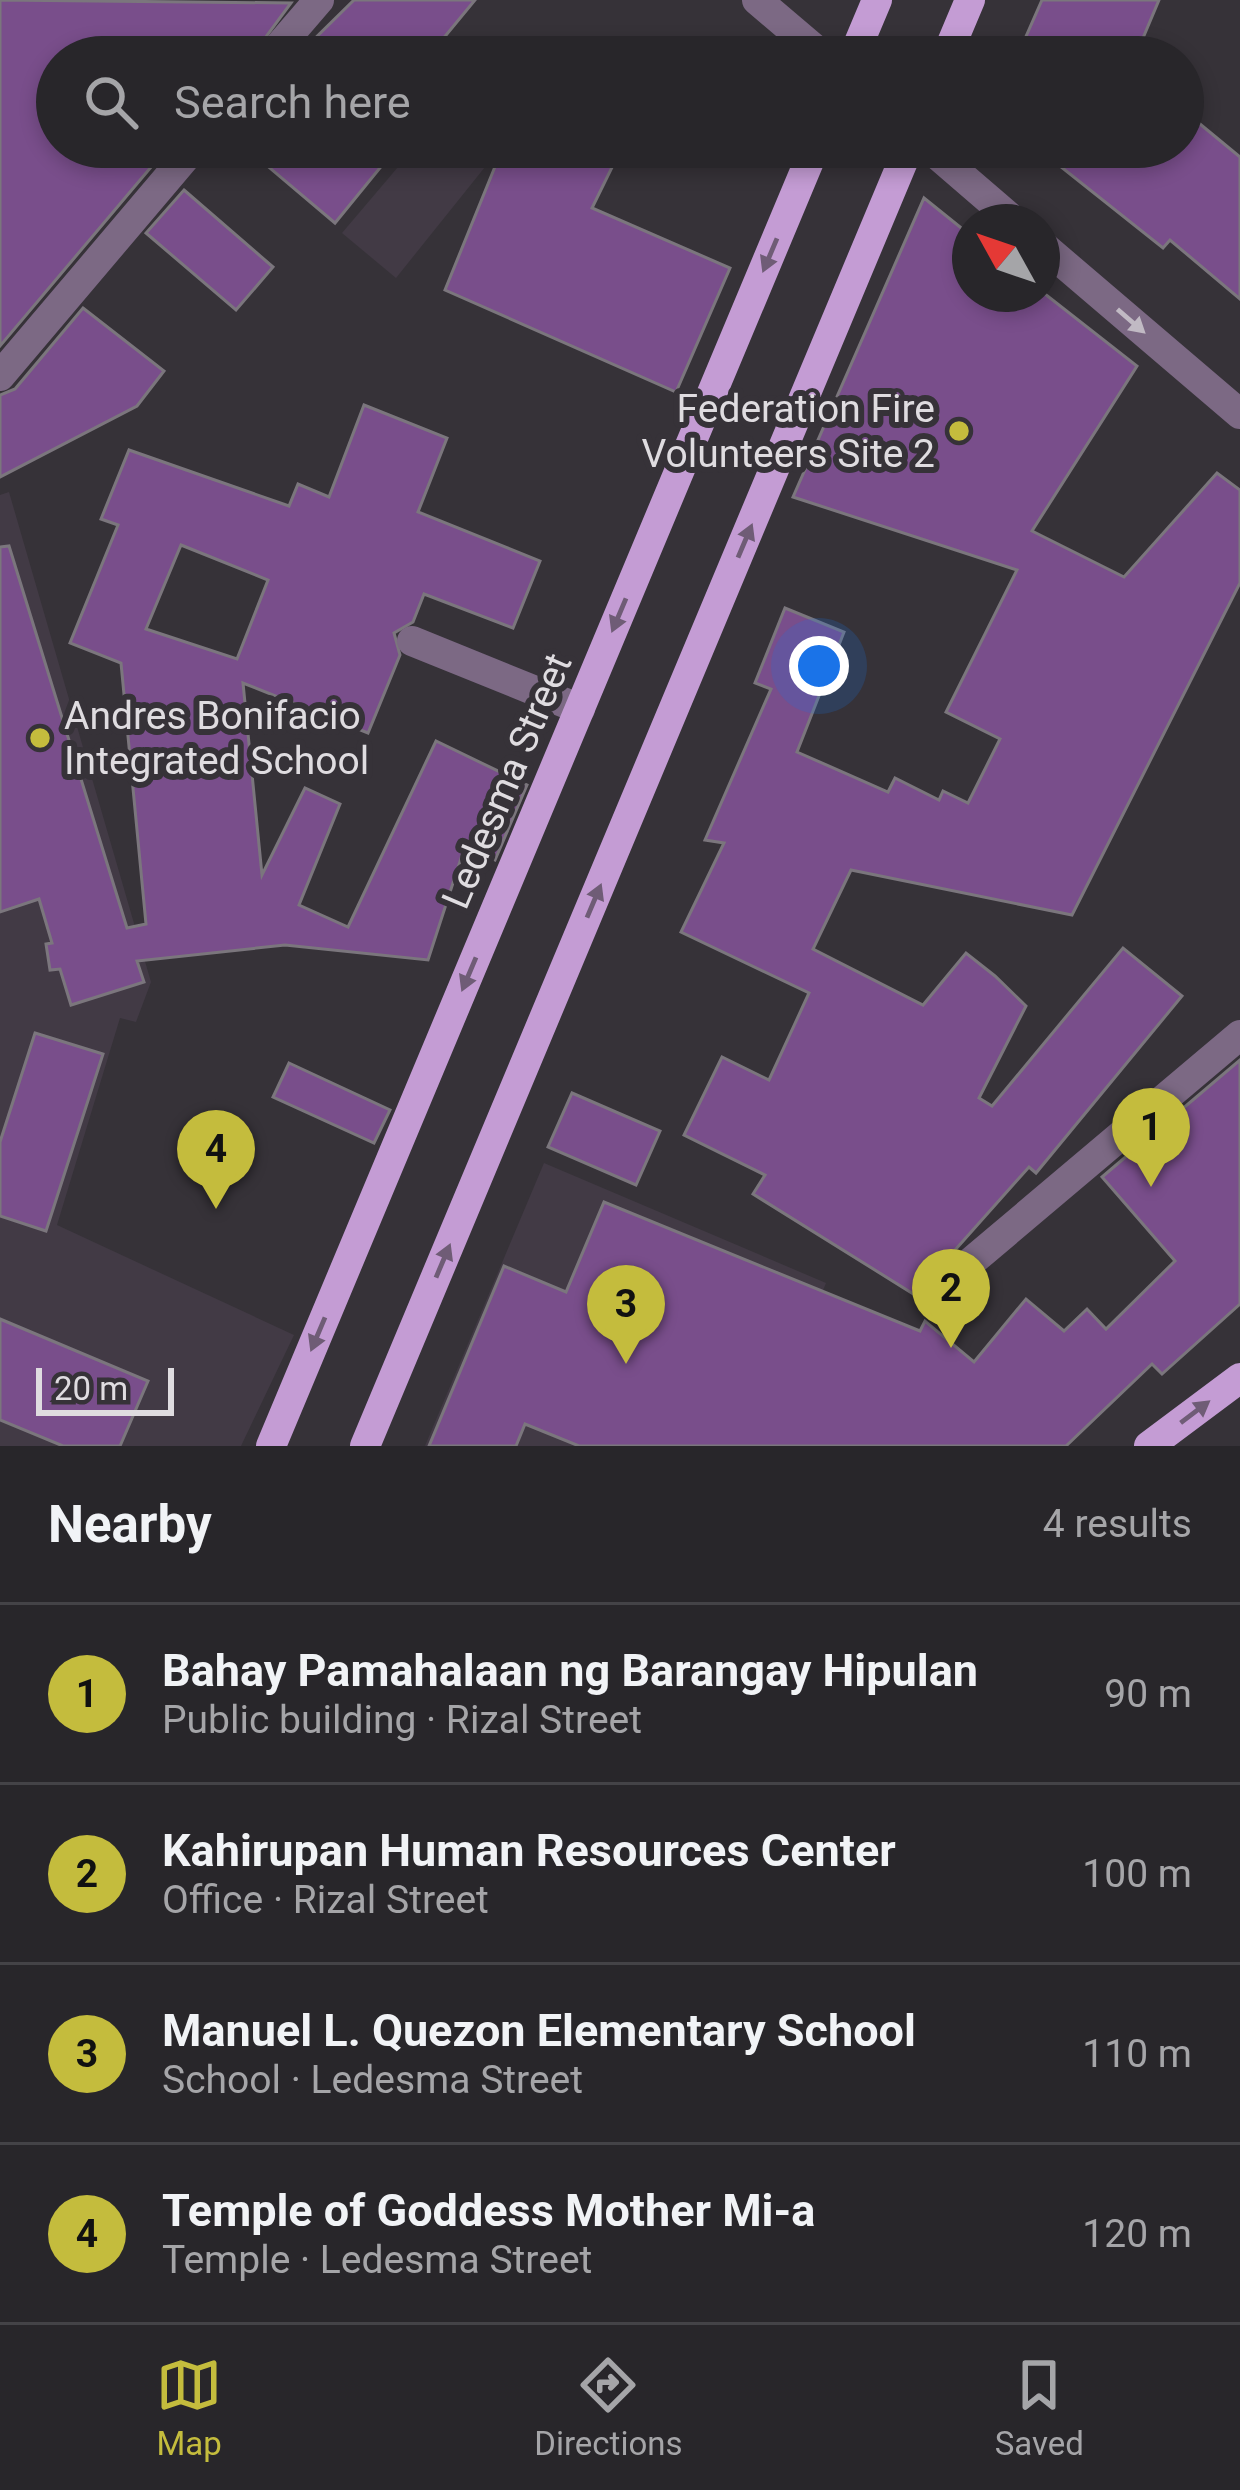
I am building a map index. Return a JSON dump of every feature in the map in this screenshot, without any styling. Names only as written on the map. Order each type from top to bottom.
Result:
[{"type":"main road","points":[[862,36],[877,0]]},
{"type":"main road","points":[[955,36],[970,0]]},
{"type":"main road","name":"Ledesma Street","points":[[271,1446],[806,168]]},
{"type":"main road","points":[[365,1446],[900,168]]},
{"type":"main road","points":[[1149,1446],[1240,1378]]},
{"type":"street","points":[[289,36],[319,0]]},
{"type":"street","points":[[757,0],[799,36]]},
{"type":"street","points":[[0,376],[176,168]]},
{"type":"street","points":[[952,168],[994,204]]},
{"type":"street","points":[[1060,260],[1240,414]]},
{"type":"street","points":[[412,641],[580,709]]},
{"type":"street","points":[[965,1267],[1240,1035]]},
{"type":"shaded area","points":[[397,168],[484,168],[396,278],[342,233]]},
{"type":"shaded area","name":"Andres Bonifacio Integrated School","points":[[9,492],[151,982],[136,1022],[120,1018],[57,1225],[294,1335],[241,1446],[0,1446],[0,495]]},
{"type":"shaded area","points":[[544,1163],[826,1283],[760,1446],[425,1446]]},
{"type":"building","points":[[0,0],[291,3],[267,36],[36,36],[36,168],[150,168],[0,346]]},
{"type":"building","points":[[354,0],[475,0],[445,36],[317,36]]},
{"type":"building","points":[[1042,0],[1159,0],[1144,36],[1026,36]]},
{"type":"building","points":[[1204,127],[1240,157],[1240,299],[1170,240],[1163,248],[1062,168],[1204,168]]},
{"type":"building","points":[[270,168],[380,168],[335,223]]},
{"type":"building","points":[[494,168],[612,168],[592,208],[730,268],[676,392],[445,290]]},
{"type":"building","points":[[184,190],[273,267],[236,310],[146,233]]},
{"type":"building","points":[[924,198],[952,221],[952,312],[1060,312],[1060,306],[1137,366],[1032,531],[1124,577],[1217,473],[1240,490],[1240,583],[1072,915],[851,870],[813,949],[923,1005],[966,953],[995,976],[1026,1006],[979,1098],[992,1106],[1123,948],[1182,996],[1036,1173],[1029,1167],[915,1295],[753,1194],[765,1175],[684,1135],[722,1057],[769,1080],[809,993],[681,932],[724,843],[705,840],[771,689],[755,683],[785,608],[844,632],[797,752],[888,792],[895,778],[939,800],[943,791],[968,803],[1000,739],[946,712],[1017,570],[793,497]]},
{"type":"building","points":[[83,308],[164,371],[137,406],[0,477],[0,395],[15,389]]},
{"type":"building","points":[[364,405],[447,438],[418,512],[540,561],[513,628],[424,594],[413,622],[394,633],[400,655],[368,733],[243,683],[262,875],[305,788],[340,804],[299,905],[348,927],[436,741],[527,785],[495,860],[465,846],[428,960],[285,945],[137,961],[144,982],[71,1005],[60,969],[50,970],[46,944],[52,943],[39,899],[0,912],[0,547],[9,546],[127,928],[146,924],[121,663],[70,643],[118,525],[101,519],[129,450],[289,506],[298,484],[329,497]],"holes":[[[181,545],[268,580],[237,659],[146,629]]]},
{"type":"building","points":[[35,1033],[103,1054],[46,1231],[0,1216],[0,1142]]},
{"type":"building","points":[[1240,1060],[1240,1304],[1162,1374],[1152,1364],[1066,1446],[579,1446],[525,1424],[516,1446],[429,1446],[504,1266],[566,1292],[604,1202],[920,1331],[925,1321],[974,1362],[1026,1299],[1064,1331],[1087,1309],[1106,1329],[1175,1261],[1102,1177]]},
{"type":"building","points":[[289,1063],[390,1110],[374,1143],[273,1097]]},
{"type":"building","points":[[572,1093],[660,1131],[636,1185],[548,1147]]},
{"type":"building","points":[[0,1319],[148,1381],[120,1446],[63,1446],[0,1420]]},
{"type":"place","name":"Federation Fire Volunteers Site 2","points":[[959,431]]},
{"type":"place","name":"Andres Bonifacio Integrated School","points":[[40,738]]},
{"type":"place","name":"Bahay Pamahalaan ng Barangay Hipulan","points":[[1151,1187]]},
{"type":"place","name":"Temple of Goddess Mother Mi-a","points":[[216,1209]]},
{"type":"place","name":"Kahirupan Human Resources Center","points":[[951,1348]]},
{"type":"place","name":"Manuel L. Quezon Elementary School","points":[[626,1364]]}]
